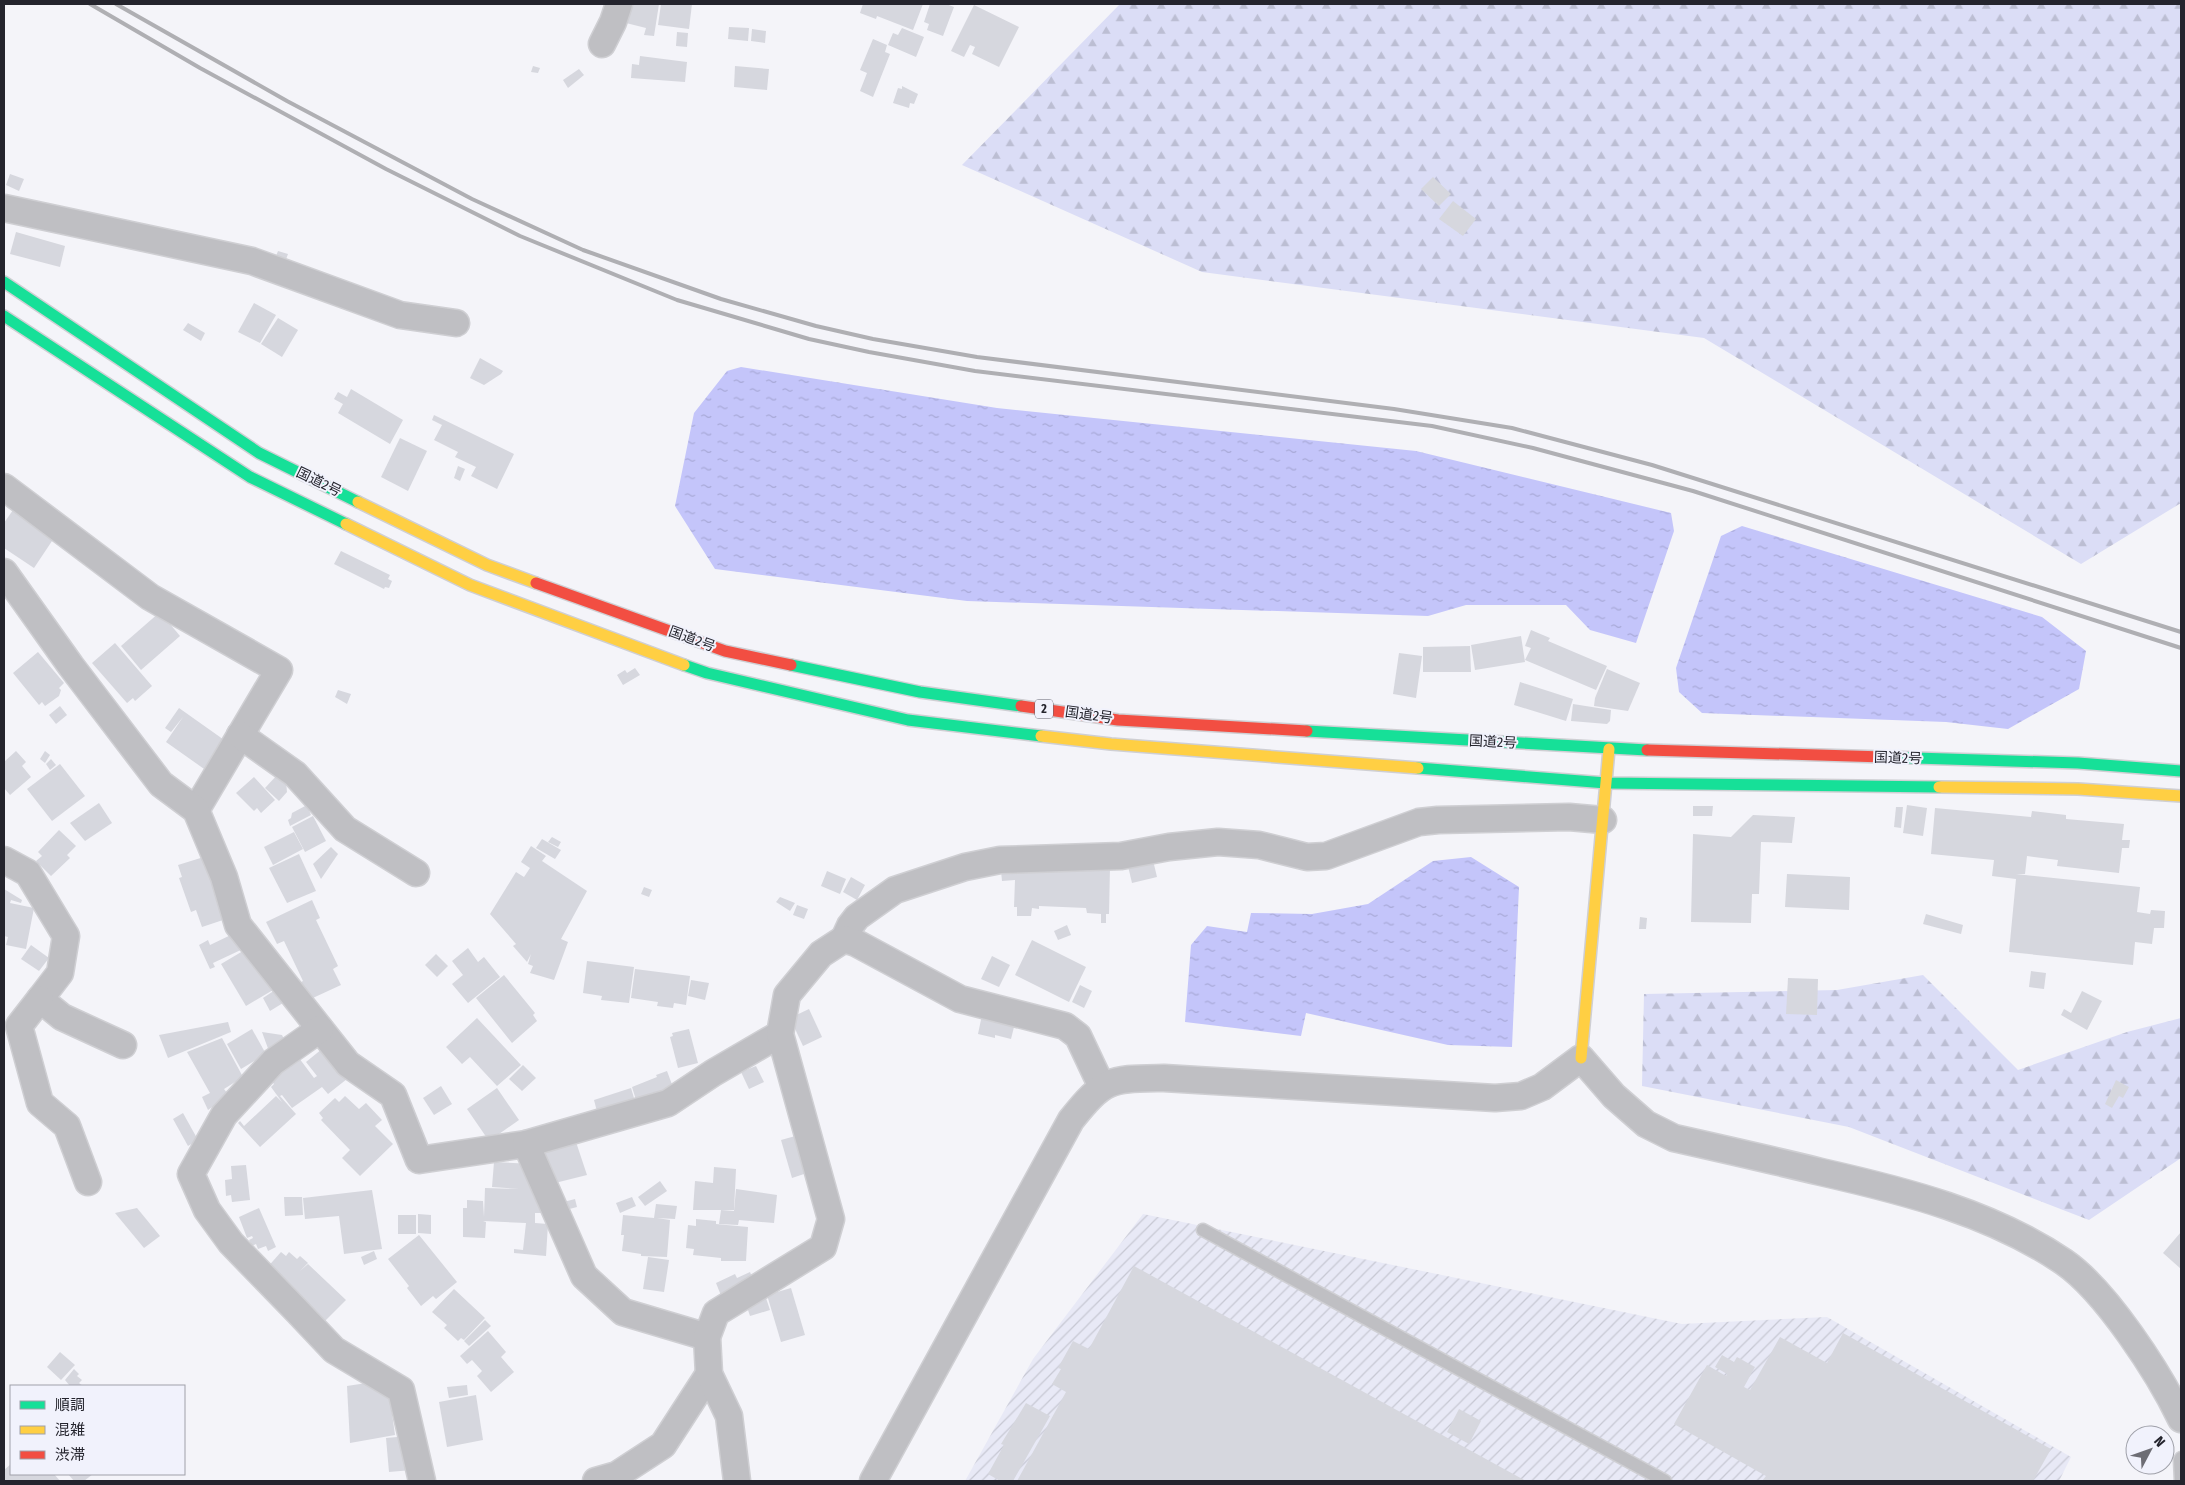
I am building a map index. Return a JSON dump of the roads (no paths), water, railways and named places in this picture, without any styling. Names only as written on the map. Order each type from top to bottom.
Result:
[{"type":"main road","name":"国道2号","points":[[4,282],[260,452],[487,565],[725,651],[920,692],[1118,720],[1609,749],[2078,763],[2181,771]]},
{"type":"main road","name":"国道2号","points":[[4,316],[250,477],[470,585],[707,673],[908,720],[1111,744],[1606,783],[2068,789],[2181,796]]},
{"type":"main road","points":[[1581,1058],[1609,749]]},
{"type":"street","points":[[602,44],[613,22],[619,4]]},
{"type":"street","points":[[4,208],[252,261],[400,315],[456,323]]},
{"type":"street","points":[[4,488],[150,597],[279,670],[196,810]]},
{"type":"street","points":[[4,572],[71,666],[161,784],[196,810],[224,877],[238,925],[348,1064],[393,1095],[419,1160],[526,1144],[668,1103],[713,1073],[780,1034]]},
{"type":"street","points":[[240,735],[296,774],[346,829],[416,873]]},
{"type":"street","points":[[737,1481],[728,1416],[709,1374],[707,1337],[716,1312],[823,1246],[831,1220],[780,1034],[788,995],[821,954],[844,939],[850,926],[858,917],[895,890],[965,867],[1000,860],[1121,856],[1169,847],[1218,842],[1259,846],[1307,857],[1326,856],[1419,822],[1570,817],[1603,820]]},
{"type":"street","points":[[4,860],[28,873],[66,936],[60,973],[19,1026],[40,1103],[67,1126],[88,1182]]},
{"type":"street","points":[[844,939],[856,943],[960,999],[1065,1026],[1078,1036],[1102,1087]]},
{"type":"street","points":[[40,999],[62,1017],[124,1045]]},
{"type":"street","points":[[320,1029],[273,1062],[224,1115],[191,1174],[207,1210],[231,1243],[321,1337],[334,1350],[401,1390],[422,1481]]},
{"type":"street","points":[[873,1481],[1071,1120],[1088,1098],[1102,1087],[1119,1079],[1164,1078],[1495,1098],[1522,1096],[1542,1087],[1581,1058],[1614,1096],[1646,1124],[1674,1138],[1905,1191],[2008,1229],[2066,1263],[2095,1290],[2124,1327],[2166,1387],[2181,1419]]},
{"type":"street","points":[[526,1144],[584,1276],[623,1312],[707,1337]]},
{"type":"street","points":[[596,1481],[617,1475],[663,1446],[709,1374]]},
{"type":"lane","points":[[1203,1230],[1665,1481]]},
{"type":"lane","points":[[2181,1458],[2181,1481]]},
{"type":"water","points":[[741,367],[997,408],[1416,451],[1671,513],[1674,531],[1636,643],[1590,630],[1566,605],[1466,605],[1428,616],[967,601],[715,569],[675,506],[694,413],[727,371]]},
{"type":"water","points":[[1742,526],[2042,617],[2086,651],[2079,689],[2008,729],[1946,722],[1702,713],[1679,692],[1676,668],[1721,536]]},
{"type":"water","points":[[1471,857],[1519,887],[1512,1047],[1448,1045],[1306,1013],[1301,1036],[1185,1022],[1191,945],[1207,926],[1247,932],[1251,913],[1312,914],[1368,904],[1433,861]]},
{"type":"railway","points":[[90,4],[200,68],[386,169],[520,236],[677,300],[809,339],[975,371],[1432,426],[1533,448],[1693,491],[2181,648]]},
{"type":"railway","points":[[116,4],[287,101],[472,199],[583,250],[721,299],[816,326],[873,339],[977,357],[1394,409],[1512,428],[1652,465],[2181,632]]}]
